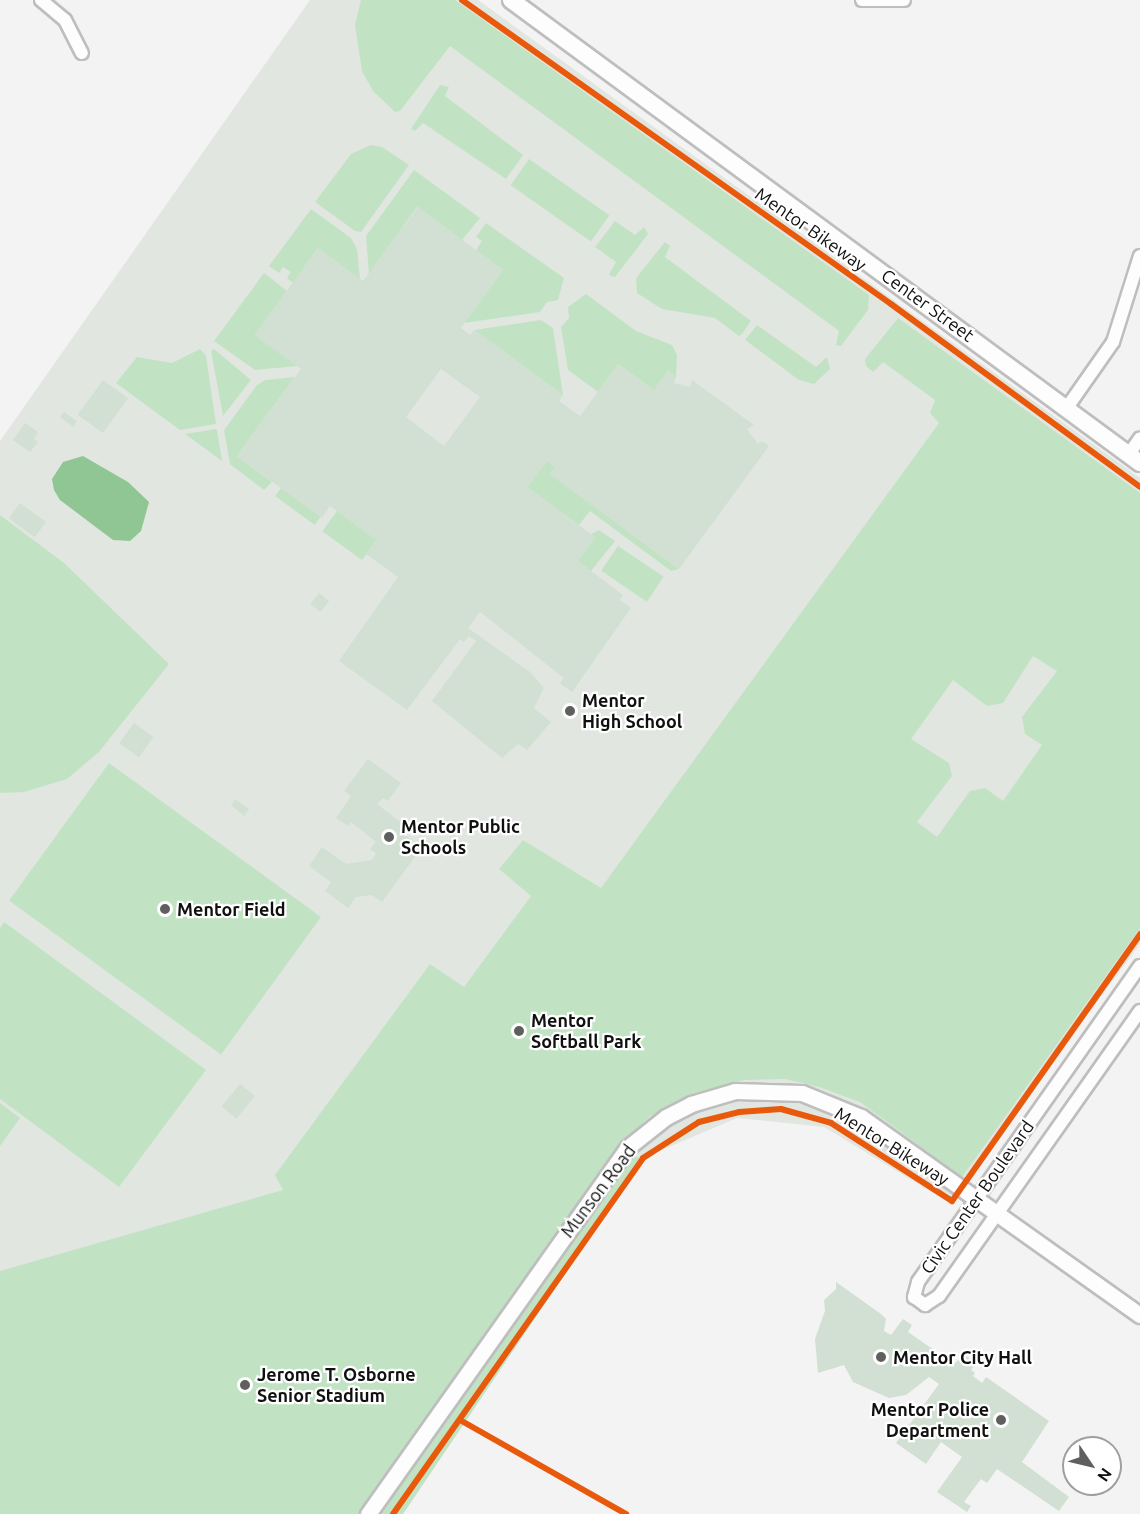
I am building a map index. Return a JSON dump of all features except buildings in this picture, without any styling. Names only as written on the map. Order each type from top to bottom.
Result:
[{"type":"main road","name":"Center Street","points":[[511,0],[1134,458]]},
{"type":"street","points":[[41,0],[65,20],[82,53]]},
{"type":"street","points":[[862,0],[904,0]]},
{"type":"street","points":[[1066,409],[1113,342],[1140,256]]},
{"type":"street","points":[[1134,458],[1140,438]]},
{"type":"street","name":"Civic Center Boulevard","points":[[1140,966],[918,1282],[914,1297],[926,1305],[939,1296],[1140,1011]]},
{"type":"street","name":"Munson Road","points":[[368,1514],[617,1160],[641,1136],[682,1108],[735,1091],[754,1089],[818,1098],[861,1117],[1140,1315]]},
{"type":"shaded area","name":"Mentor High School","points":[[310,0],[478,0],[1140,478],[1140,944],[948,1202],[824,1127],[737,1118],[643,1158],[403,1514],[0,1514],[0,441]]},
{"type":"shaded area","points":[[361,0],[455,0],[869,295],[868,310],[841,346],[836,345],[839,331],[450,46],[400,111],[395,112],[373,91],[362,71],[355,25]]},
{"type":"shaded area","points":[[440,85],[449,87],[445,96],[523,155],[506,179],[423,123],[415,131],[411,129]]},
{"type":"shaded area","points":[[371,145],[382,147],[409,165],[361,232],[355,231],[315,202],[351,154]]},
{"type":"shaded area","points":[[529,159],[609,215],[591,241],[511,185]]},
{"type":"shaded area","points":[[414,170],[480,218],[462,240],[417,207],[369,274],[366,236]]},
{"type":"shaded area","points":[[311,209],[351,238],[357,249],[360,279],[318,248],[293,283],[287,278],[291,272],[283,267],[279,273],[269,266]]},
{"type":"shaded area","points":[[615,221],[635,235],[644,227],[648,234],[615,277],[609,275],[616,262],[595,247]]},
{"type":"shaded area","points":[[486,223],[564,278],[558,300],[547,302],[540,312],[464,323],[503,270],[476,250],[482,241],[476,237]]},
{"type":"shaded area","points":[[665,242],[670,246],[665,257],[751,321],[742,334],[739,336],[715,318],[662,309],[637,293],[636,278]]},
{"type":"shaded area","points":[[264,273],[287,291],[255,335],[297,366],[255,370],[214,341]]},
{"type":"shaded area","points":[[586,294],[636,331],[672,345],[677,355],[676,377],[668,371],[654,390],[618,364],[598,392],[568,370],[561,327],[569,318],[568,307]]},
{"type":"shaded area","points":[[898,318],[1140,493],[1140,928],[962,1177],[860,1102],[819,1087],[785,1079],[744,1080],[691,1094],[649,1117],[613,1152],[643,1158],[403,1514],[0,1514],[0,1271],[283,1190],[275,1175],[430,964],[464,987],[531,896],[499,869],[523,840],[601,888],[939,423],[930,413],[935,400],[883,362],[873,372],[866,366],[865,359]],"holes":[[[1033,656],[1057,671],[1022,717],[1025,734],[1042,745],[1003,801],[985,788],[970,791],[937,837],[917,822],[952,776],[949,763],[911,739],[953,680],[987,706],[1003,703]]]},
{"type":"shaded area","points":[[541,320],[553,328],[563,395],[474,330]]},
{"type":"shaded area","points":[[757,325],[816,367],[827,357],[830,369],[814,384],[799,380],[745,340]]},
{"type":"shaded area","points":[[200,349],[206,356],[216,424],[180,430],[116,383],[137,357],[172,363]]},
{"type":"shaded area","points":[[214,349],[251,380],[223,416],[211,351]]},
{"type":"shaded area","points":[[295,377],[237,456],[272,482],[264,490],[230,464],[224,430],[257,385],[265,380]]},
{"type":"shaded area","points":[[217,430],[222,461],[185,434]]},
{"type":"shaded area","points":[[83,456],[128,482],[149,502],[141,531],[130,541],[113,540],[60,500],[54,490],[52,479],[63,462]]},
{"type":"shaded area","points":[[547,461],[555,467],[550,474],[679,569],[671,571],[590,511],[579,525],[527,487]]},
{"type":"shaded area","points":[[281,488],[321,517],[315,525],[275,496]]},
{"type":"shaded area","points":[[337,511],[377,540],[362,560],[322,531]]},
{"type":"shaded area","points":[[0,515],[64,563],[169,664],[99,752],[67,779],[24,792],[0,793]]},
{"type":"shaded area","points":[[599,530],[615,541],[591,571],[578,561],[595,537],[591,534]]},
{"type":"shaded area","points":[[618,546],[664,577],[647,602],[601,571]]},
{"type":"shaded area","name":"Mentor Field","points":[[109,763],[321,917],[221,1055],[9,901]]},
{"type":"shaded area","points":[[4,922],[206,1070],[119,1187],[0,1099],[0,928]]},
{"type":"shaded area","points":[[0,1103],[20,1118],[0,1146]]},
{"type":"cycle path","name":"Mentor Bikeway","points":[[462,0],[891,304],[1140,487]]},
{"type":"cycle path","name":"Mentor Bikeway","points":[[393,1514],[643,1158],[699,1122],[739,1112],[781,1109],[831,1123],[952,1201],[1140,934]]},
{"type":"cycle path","points":[[460,1420],[626,1514]]},
{"type":"place","name":"Mentor High School","points":[[570,711]]},
{"type":"place","name":"Mentor Public Schools","points":[[389,837]]},
{"type":"place","name":"Mentor Field","points":[[165,909]]},
{"type":"place","name":"Mentor Softball Park","points":[[519,1031]]},
{"type":"place","name":"Mentor City Hall","points":[[881,1357]]},
{"type":"place","name":"Jerome T. Osborne Senior Stadium","points":[[245,1385]]},
{"type":"place","name":"Mentor Police Department","points":[[1001,1420]]}]
